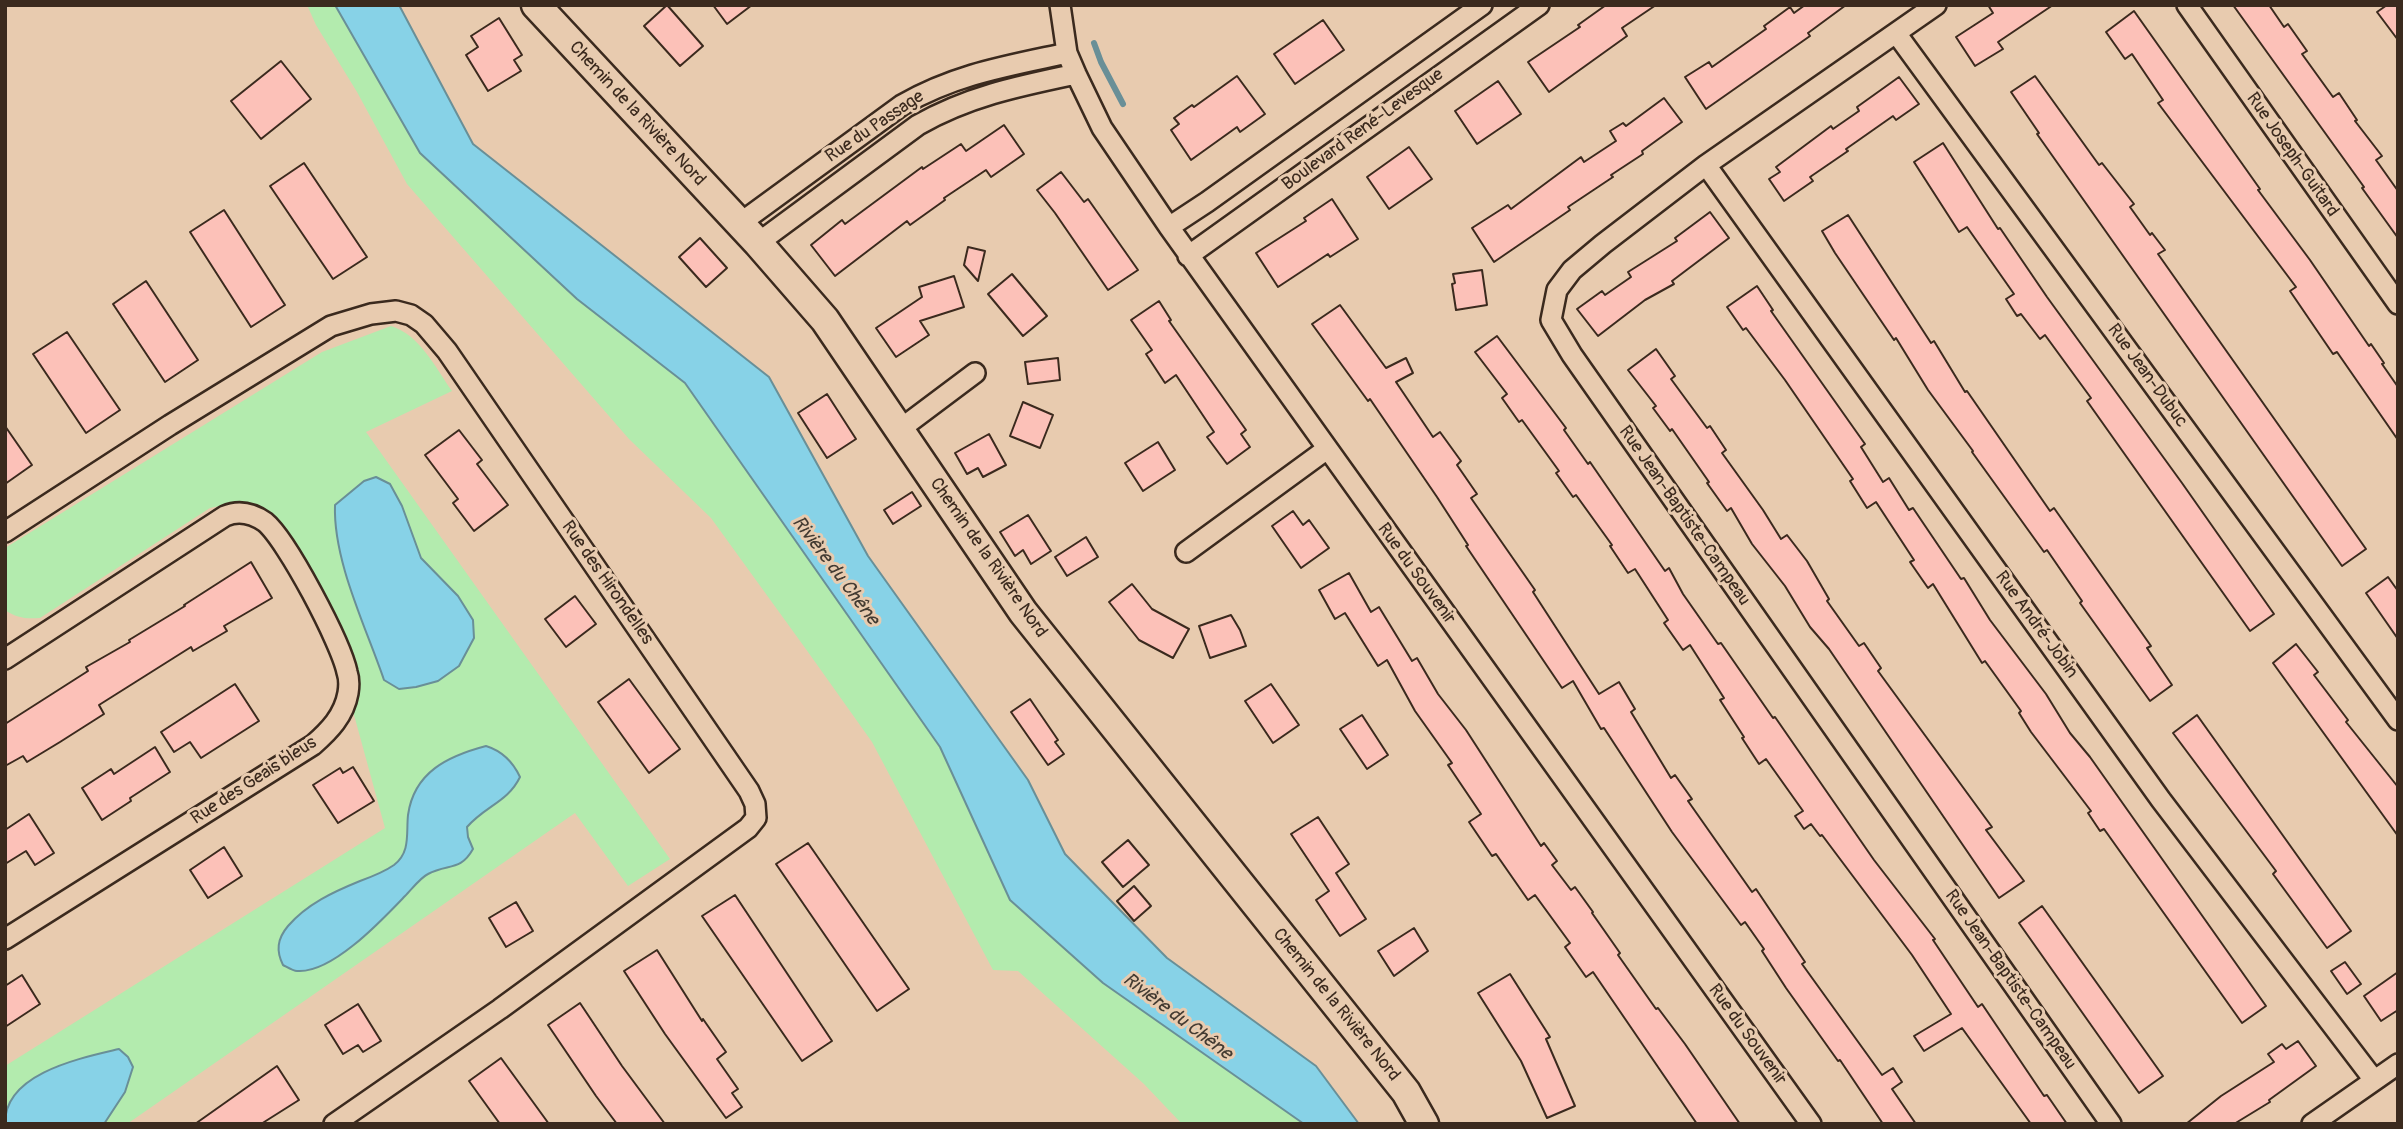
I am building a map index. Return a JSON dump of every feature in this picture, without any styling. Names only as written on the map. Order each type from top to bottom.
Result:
[{"type":"street","name":"Chemin de la Rivière Nord","points":[[536,5],[825,320],[1023,612],[1406,1092],[1424,1124]]},
{"type":"street","name":"Rue du Souvenir","points":[[1060,5],[1067,53],[1102,128],[1168,227],[1811,1124]]},
{"type":"street","name":"Boulevard René-Levesque","points":[[1168,227],[1207,202],[1482,5]]},
{"type":"street","name":"Boulevard René-Levesque","points":[[1188,256],[1539,5]]},
{"type":"street","name":"Rue Jean-Baptiste-Campeau","points":[[1936,5],[1706,165],[1572,270],[1557,290],[1551,320],[1572,355],[2110,1124]]},
{"type":"street","name":"Rue Joseph-Guitard","points":[[2187,5],[2398,304]]},
{"type":"street","name":"Rue Jean-Dubuc","points":[[1896,33],[2398,720]]},
{"type":"street","name":"Rue du Passage","points":[[748,233],[902,105],[928,90],[970,74],[1067,53]]},
{"type":"street","name":"Rue du Passage","points":[[748,233],[944,110],[986,94],[1076,74]]},
{"type":"street","name":"Rue André-Jobin","points":[[1706,165],[2161,800],[2374,1080]]},
{"type":"street","name":"Rue des Hirondelles","points":[[5,532],[170,425],[331,326],[371,314],[396,311],[411,315],[424,324],[447,351],[749,791],[755,804],[756,818],[748,828],[500,1009],[334,1124]]},
{"type":"street","points":[[899,430],[975,373]]},
{"type":"street","points":[[1186,552],[1327,449]]},
{"type":"street","name":"Rue des Geais bleus","points":[[5,939],[313,745],[341,715],[348,693],[348,673],[317,603],[275,532],[265,522],[244,512],[225,516],[6,658]]},
{"type":"street","points":[[2312,1124],[2398,1064]]},
{"type":"green space","points":[[307,5],[335,5],[420,153],[577,299],[685,383],[940,747],[1010,900],[1103,983],[1304,1124],[1182,1124],[1144,1084],[1018,971],[993,970],[872,742],[711,518],[629,439],[407,184]]},
{"type":"green space","points":[[391,326],[419,344],[452,391],[366,432],[670,859],[628,886],[575,813],[127,1124],[5,1124],[5,1066],[385,828],[348,693],[275,522],[266,515],[245,504],[210,508],[40,618],[21,617],[5,610],[5,548],[322,352]]},
{"type":"water","name":"Rivière du Chêne","points":[[335,5],[399,5],[473,144],[769,377],[868,556],[1028,780],[1065,854],[1167,958],[1316,1066],[1359,1124],[1304,1124],[1103,983],[1010,900],[940,747],[685,383],[577,299],[420,153]]},
{"type":"water","points":[[376,477],[390,484],[402,506],[421,558],[458,596],[473,620],[474,638],[459,666],[438,681],[416,687],[399,689],[384,680],[352,594],[339,549],[335,505],[364,481]]},
{"type":"water","points":[[486,746],[506,758],[520,777],[503,798],[467,827],[473,849],[468,856],[458,864],[425,876],[370,931],[326,964],[311,970],[297,971],[283,965],[279,955],[280,940],[295,918],[321,899],[382,872],[399,860],[405,848],[412,800],[425,777],[446,761]]},
{"type":"water","points":[[119,1049],[128,1057],[133,1067],[125,1092],[104,1124],[5,1124],[8,1107],[17,1092],[31,1080],[66,1063]]},
{"type":"building","points":[[667,5],[703,46],[680,66],[644,26]]},
{"type":"building","points":[[713,5],[752,5],[727,24]]},
{"type":"building","points":[[1606,5],[1656,5],[1622,28],[1627,36],[1549,92],[1528,62],[1580,27],[1578,25]]},
{"type":"building","points":[[1805,5],[1846,5],[1808,33],[1810,36],[1706,109],[1685,77],[1709,62],[1712,67],[1766,29],[1764,26],[1790,7],[1794,13]]},
{"type":"building","points":[[1988,5],[2053,5],[1998,42],[2003,49],[1975,66],[1956,37],[1993,13]]},
{"type":"building","points":[[2233,5],[2269,5],[2284,27],[2288,24],[2307,51],[2302,54],[2333,97],[2339,93],[2357,120],[2355,121],[2382,156],[2376,160],[2398,191],[2398,238],[2362,188],[2364,187]]},
{"type":"building","points":[[2387,5],[2398,5],[2398,40],[2377,12]]},
{"type":"building","points":[[2134,11],[2260,189],[2258,190],[2369,346],[2371,344],[2384,363],[2382,364],[2398,387],[2398,440],[2337,352],[2333,354],[2290,291],[2296,287],[2158,103],[2163,100],[2132,54],[2125,59],[2106,32]]},
{"type":"building","points":[[499,18],[522,55],[514,60],[521,71],[488,91],[466,55],[478,47],[471,36]]},
{"type":"building","points":[[1323,20],[1344,50],[1295,84],[1274,54]]},
{"type":"building","points":[[281,61],[311,99],[261,139],[231,101]]},
{"type":"building","points":[[1237,76],[1265,114],[1240,132],[1237,127],[1191,160],[1171,130],[1179,124],[1174,118]]},
{"type":"building","points":[[2035,76],[2099,165],[2102,163],[2134,204],[2130,207],[2150,235],[2152,233],[2165,250],[2158,254],[2366,549],[2342,566],[2037,134],[2039,133],[2011,92]]},
{"type":"building","points":[[1899,77],[1919,104],[1896,120],[1893,116],[1846,149],[1848,151],[1810,177],[1813,181],[1784,201],[1769,179],[1780,172],[1776,167],[1831,126],[1833,129],[1859,111],[1857,107]]},
{"type":"building","points":[[1498,81],[1521,114],[1477,144],[1455,111]]},
{"type":"building","points":[[1664,98],[1682,122],[1642,151],[1643,154],[1611,175],[1613,177],[1568,207],[1570,210],[1494,262],[1472,228],[1508,205],[1511,209],[1581,157],[1584,162],[1616,141],[1610,131],[1623,123],[1626,126]]},
{"type":"building","points":[[1004,125],[1024,154],[991,177],[986,170],[910,225],[907,221],[835,276],[811,245],[842,220],[845,224],[922,167],[923,169],[961,144],[966,151]]},
{"type":"building","points":[[1943,143],[1998,229],[2000,228],[2274,614],[2250,631],[2087,401],[2091,398],[2045,335],[2040,339],[2021,314],[2017,316],[2006,299],[2014,294],[1967,227],[1959,232],[1914,162]]},
{"type":"building","points":[[1409,147],[1432,179],[1389,209],[1367,177]]},
{"type":"building","points":[[304,163],[367,257],[333,279],[270,186]]},
{"type":"building","points":[[1061,172],[1084,202],[1088,199],[1138,270],[1108,290],[1037,190]]},
{"type":"building","points":[[1332,199],[1358,239],[1330,257],[1328,254],[1278,287],[1256,253],[1306,221],[1304,218]]},
{"type":"building","points":[[224,210],[285,305],[251,327],[190,232]]},
{"type":"building","points":[[1710,212],[1729,238],[1672,281],[1674,284],[1645,300],[1598,336],[1577,309],[1602,291],[1605,295],[1631,277],[1628,272],[1677,241],[1675,238]]},
{"type":"building","points":[[1848,215],[1931,343],[1934,341],[1965,392],[1967,391],[2050,511],[2054,508],[2151,646],[2147,648],[2172,685],[2150,701],[2080,603],[2082,601],[2047,550],[2044,552],[1928,390],[1896,338],[1894,340],[1835,253],[1822,231]]},
{"type":"building","points":[[700,238],[727,268],[706,287],[679,257]]},
{"type":"building","points":[[968,247],[985,251],[978,281],[964,265]]},
{"type":"building","points":[[1482,270],[1487,305],[1456,310],[1453,274]]},
{"type":"building","points":[[1012,274],[1047,316],[1023,336],[988,294]]},
{"type":"building","points":[[954,276],[964,307],[920,321],[929,335],[896,357],[876,328],[922,297],[919,287]]},
{"type":"building","points":[[146,281],[198,360],[165,382],[113,304]]},
{"type":"building","points":[[1757,286],[1773,310],[1771,311],[1865,444],[1861,447],[1883,482],[1889,478],[1909,510],[1913,508],[2266,1006],[2242,1023],[2104,829],[2100,831],[2088,813],[2091,811],[2031,732],[2019,713],[2021,711],[1985,661],[1982,663],[1933,584],[1928,588],[1910,562],[1914,560],[1876,502],[1867,508],[1850,481],[1853,479],[1785,380],[1727,307]]},
{"type":"building","points":[[1159,301],[1171,320],[1169,321],[1246,430],[1241,434],[1250,447],[1227,464],[1207,437],[1214,432],[1176,375],[1165,383],[1146,354],[1152,350],[1131,320]]},
{"type":"building","points":[[1340,305],[1386,368],[1406,358],[1413,373],[1396,382],[1433,437],[1440,432],[1461,461],[1457,465],[1477,494],[1471,498],[1535,590],[1533,592],[1599,694],[1619,682],[1635,709],[1631,712],[1671,778],[1675,775],[1692,799],[1688,801],[1752,892],[1756,889],[1805,962],[1802,964],[1882,1075],[1893,1068],[1902,1082],[1892,1089],[1916,1124],[1883,1124],[1840,1060],[1838,1061],[1786,988],[1745,922],[1741,925],[1672,832],[1604,728],[1601,729],[1573,681],[1562,688],[1370,399],[1368,401],[1312,324]]},
{"type":"building","points":[[67,332],[120,410],[86,433],[33,354]]},
{"type":"building","points":[[1497,336],[1566,428],[1564,430],[1588,464],[1590,462],[1665,571],[1669,568],[1683,594],[1718,644],[1721,643],[1773,718],[1775,717],[1874,860],[1935,939],[1933,940],[1978,1007],[1982,1004],[2044,1096],[2047,1095],[2067,1124],[2031,1124],[1962,1028],[1924,1051],[1914,1036],[1951,1014],[1912,955],[1822,835],[1820,836],[1811,824],[1804,829],[1795,816],[1803,811],[1766,759],[1759,764],[1720,700],[1724,698],[1690,645],[1683,650],[1664,623],[1668,620],[1635,569],[1628,573],[1610,546],[1612,545],[1576,495],[1573,497],[1556,473],[1559,471],[1522,420],[1519,422],[1502,398],[1507,394],[1475,352]]},
{"type":"building","points":[[1656,349],[1675,376],[1671,379],[1707,428],[1710,426],[1726,450],[1722,453],[1781,539],[1787,535],[1807,561],[1829,599],[1827,601],[1859,646],[1864,643],[1881,668],[1878,671],[1992,827],[1986,830],[2024,881],[1999,898],[1829,649],[1810,627],[1785,586],[1752,544],[1731,508],[1727,511],[1672,429],[1670,431],[1653,408],[1656,406],[1628,370]]},
{"type":"building","points":[[1058,358],[1060,380],[1028,384],[1025,362]]},
{"type":"building","points":[[827,394],[856,439],[827,458],[798,413]]},
{"type":"building","points":[[1023,402],[1053,415],[1040,448],[1010,436]]},
{"type":"building","points":[[5,426],[32,465],[5,484]]},
{"type":"building","points":[[459,430],[482,460],[477,464],[508,505],[474,531],[453,503],[458,499],[425,455]]},
{"type":"building","points":[[989,434],[1006,465],[983,477],[978,468],[967,474],[955,453]]},
{"type":"building","points":[[1158,442],[1175,470],[1143,491],[1125,463]]},
{"type":"building","points":[[912,492],[921,506],[893,524],[884,510]]},
{"type":"building","points":[[1293,511],[1303,525],[1309,520],[1329,548],[1301,568],[1272,526]]},
{"type":"building","points":[[1028,515],[1051,551],[1031,564],[1023,550],[1015,556],[1000,532]]},
{"type":"building","points":[[1086,537],[1098,557],[1067,576],[1055,557]]},
{"type":"building","points":[[251,562],[272,598],[224,626],[227,631],[193,651],[191,647],[99,705],[104,714],[60,742],[27,762],[23,756],[5,766],[5,724],[88,671],[86,667],[130,642],[129,640]]},
{"type":"building","points":[[1349,573],[1371,612],[1379,607],[1412,661],[1417,658],[1438,694],[1466,730],[1541,846],[1544,843],[1557,861],[1552,865],[1571,890],[1575,887],[1620,953],[1618,955],[1656,1009],[1658,1008],[1685,1044],[1740,1124],[1697,1124],[1593,972],[1586,977],[1565,947],[1570,943],[1535,895],[1528,900],[1496,854],[1492,856],[1469,822],[1481,814],[1448,765],[1452,763],[1415,711],[1387,660],[1378,666],[1345,613],[1335,619],[1319,590]]},
{"type":"building","points":[[2388,577],[2398,591],[2398,639],[2366,593]]},
{"type":"building","points":[[1132,584],[1152,609],[1189,629],[1173,658],[1139,640],[1109,602]]},
{"type":"building","points":[[575,596],[596,624],[566,647],[545,619]]},
{"type":"building","points":[[1231,615],[1246,646],[1210,658],[1199,626]]},
{"type":"building","points":[[2296,644],[2318,672],[2314,675],[2348,720],[2346,722],[2398,787],[2398,836],[2273,663]]},
{"type":"building","points":[[629,679],[680,749],[649,773],[598,702]]},
{"type":"building","points":[[235,684],[259,721],[201,758],[190,742],[174,752],[161,732]]},
{"type":"building","points":[[1271,684],[1299,725],[1273,743],[1245,701]]},
{"type":"building","points":[[1030,699],[1058,740],[1055,742],[1064,754],[1048,765],[1011,712]]},
{"type":"building","points":[[1362,715],[1388,755],[1367,769],[1340,729]]},
{"type":"building","points":[[2197,715],[2351,931],[2327,948],[2273,874],[2276,871],[2173,733]]},
{"type":"building","points":[[155,747],[170,772],[102,820],[82,788],[111,769],[114,774]]},
{"type":"building","points":[[353,767],[374,801],[338,823],[313,785],[340,768],[343,773]]},
{"type":"building","points":[[29,814],[54,853],[35,865],[26,851],[5,864],[5,830]]},
{"type":"building","points":[[1318,817],[1349,864],[1336,873],[1366,919],[1340,936],[1316,900],[1329,891],[1291,834]]},
{"type":"building","points":[[1128,840],[1149,865],[1123,887],[1102,862]]},
{"type":"building","points":[[808,843],[909,989],[877,1011],[776,864]]},
{"type":"building","points":[[224,847],[242,876],[208,898],[190,870]]},
{"type":"building","points":[[1134,886],[1151,906],[1134,921],[1117,901]]},
{"type":"building","points":[[735,895],[832,1041],[802,1061],[702,916]]},
{"type":"building","points":[[516,902],[533,931],[506,947],[489,918]]},
{"type":"building","points":[[2042,906],[2163,1076],[2139,1093],[2019,923]]},
{"type":"building","points":[[1414,928],[1428,951],[1394,976],[1378,951]]},
{"type":"building","points":[[657,950],[702,1021],[703,1019],[726,1052],[717,1059],[738,1089],[732,1093],[742,1107],[726,1118],[665,1034],[624,971]]},
{"type":"building","points":[[2345,962],[2361,984],[2347,994],[2331,971]]},
{"type":"building","points":[[2398,972],[2398,1010],[2381,1021],[2364,996]]},
{"type":"building","points":[[1510,974],[1550,1037],[1546,1039],[1575,1106],[1547,1118],[1521,1061],[1478,993]]},
{"type":"building","points":[[22,975],[40,1004],[5,1027],[5,986]]},
{"type":"building","points":[[580,1003],[665,1124],[617,1124],[596,1096],[548,1025]]},
{"type":"building","points":[[358,1004],[381,1041],[363,1052],[358,1045],[343,1054],[325,1025]]},
{"type":"building","points":[[2298,1041],[2316,1066],[2269,1100],[2270,1102],[2234,1124],[2186,1124],[2221,1096],[2274,1062],[2268,1054],[2282,1044],[2286,1049]]},
{"type":"building","points":[[501,1058],[549,1124],[500,1124],[469,1081]]},
{"type":"building","points":[[277,1066],[299,1100],[261,1124],[195,1124]]},
{"type":"waterway","points":[[1094,43],[1123,104]]}]
